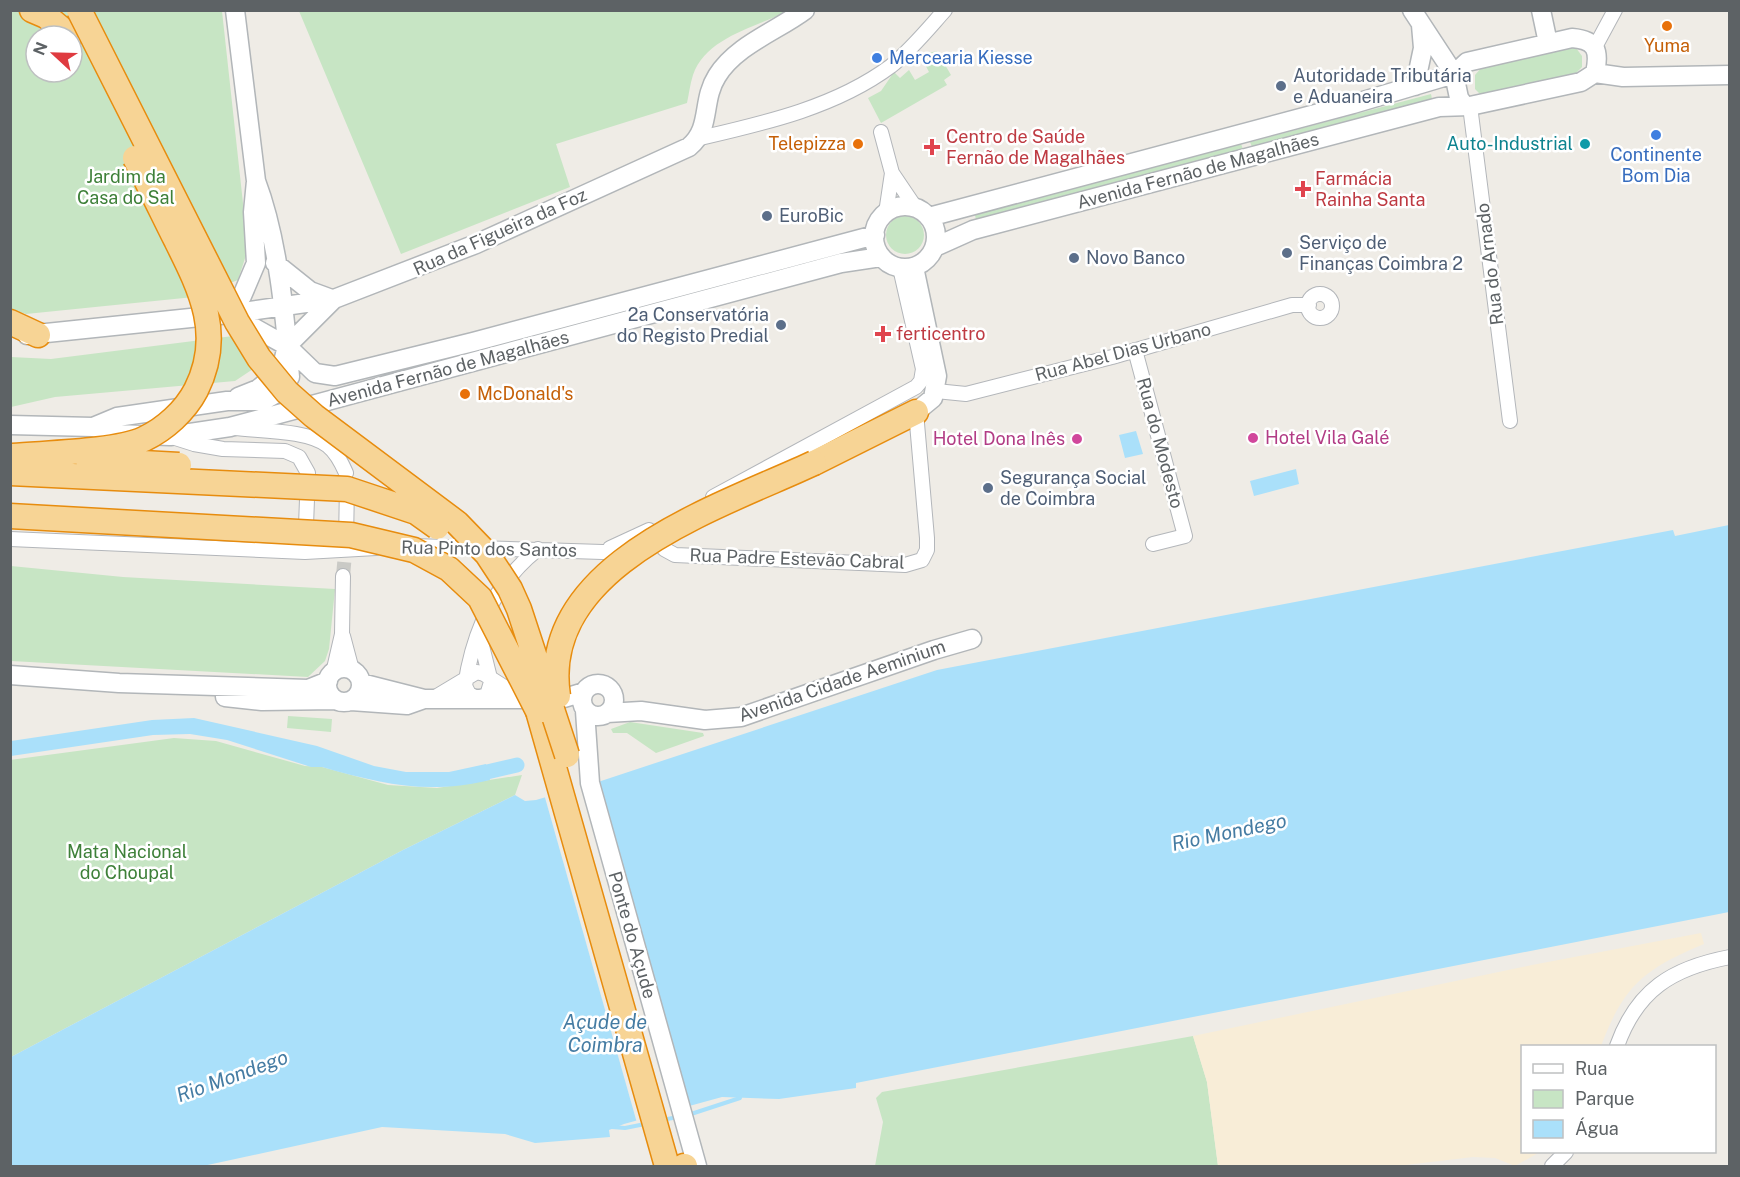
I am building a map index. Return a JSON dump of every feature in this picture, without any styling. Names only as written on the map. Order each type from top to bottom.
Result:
[{"type":"highway","points":[[32,10],[46,16],[55,24]]},
{"type":"highway","points":[[62,10],[68,24]]},
{"type":"highway","points":[[79,10],[237,322],[259,358],[287,392],[314,416],[457,523],[487,554],[510,589],[577,755]]},
{"type":"highway","points":[[11,462],[126,444],[144,439],[173,420],[190,400],[208,356],[209,328],[201,290],[84,60]]},
{"type":"highway","points":[[10,322],[38,335]]},
{"type":"highway","points":[[685,1165],[577,755],[556,685],[557,665],[570,623],[594,586],[630,554],[674,528],[814,463],[916,412]]},
{"type":"highway","points":[[11,462],[322,474],[364,480],[429,503]]},
{"type":"highway","points":[[11,462],[347,489],[416,512],[468,549],[506,601],[531,705],[685,1165]]},
{"type":"highway","points":[[10,516],[351,535],[414,550],[449,569],[480,598],[531,705]]},
{"type":"main road","points":[[229,314],[242,296],[256,263],[253,212],[256,181],[235,10]]},
{"type":"main road","points":[[700,138],[708,97],[717,76],[735,55],[805,10]]},
{"type":"main road","points":[[1541,10],[1548,43]]},
{"type":"main road","points":[[1416,18],[1454,74],[1459,98],[1467,105]]},
{"type":"main road","points":[[1415,86],[1423,48],[1416,18]]},
{"type":"main road","name":"Avenida Fernão de Magalhães","points":[[922,212],[1415,86],[1454,74],[1467,62],[1572,38],[1584,39],[1595,47]]},
{"type":"main road","points":[[1595,47],[1599,57],[1595,73],[1623,77],[1730,75]]},
{"type":"main road","name":"Avenida Fernão de Magalhães","points":[[935,247],[973,230],[1439,107],[1467,105],[1581,82],[1595,73]]},
{"type":"main road","name":"Rua da Figueira da Foz","points":[[10,335],[38,335],[229,314],[334,299],[477,244],[689,147],[700,138]]},
{"type":"main road","points":[[93,427],[117,417],[227,401],[258,389],[281,369],[287,346],[282,305],[264,203],[256,181]]},
{"type":"main road","points":[[905,206],[922,212],[936,231],[935,247],[923,262],[907,267],[882,256],[874,235],[878,223],[886,213],[905,206]]},
{"type":"main road","name":"Avenida Fernão de Magalhães","points":[[229,314],[287,346],[315,373],[335,376],[484,339],[874,235]]},
{"type":"main road","name":"Avenida Fernão de Magalhães","points":[[10,425],[93,427],[116,434],[170,436],[230,428],[812,271],[882,256]]},
{"type":"main road","points":[[275,263],[310,291],[334,299],[287,346]]},
{"type":"main road","points":[[907,267],[938,376],[936,392],[926,406],[916,412]]},
{"type":"main road","name":"Avenida Cidade Aeminium","points":[[640,711],[705,720],[741,717],[972,639]]},
{"type":"main road","points":[[10,675],[119,683],[308,689],[342,669],[356,677],[428,699]]},
{"type":"main road","points":[[331,677],[329,692],[343,700]]},
{"type":"main road","points":[[343,700],[360,691],[356,677]]},
{"type":"main road","points":[[119,683],[262,701],[343,700],[407,705],[428,699],[477,698],[531,705],[561,699],[593,708],[640,711]]},
{"type":"main road","points":[[593,708],[588,687],[599,684],[609,688],[640,711]]},
{"type":"main road","name":"Ponte do Açude","points":[[613,693],[614,704],[593,708],[577,755],[590,783],[685,1165]]},
{"type":"street","name":"Rua da Figueira da Foz","points":[[700,138],[818,105],[854,89],[891,65],[945,10]]},
{"type":"street","points":[[1595,47],[1615,10]]},
{"type":"street","name":"Rua do Arnado","points":[[1467,105],[1510,422]]},
{"type":"street","points":[[881,132],[892,173],[922,212]]},
{"type":"street","points":[[886,213],[892,173]]},
{"type":"street","points":[[601,551],[625,543],[916,387],[921,381],[922,369],[907,267]]},
{"type":"street","name":"Rua Abel Dias Urbano","points":[[936,392],[966,394],[1135,350],[1292,305],[1309,305]]},
{"type":"street","name":"Rua do Modesto","points":[[1135,350],[1185,536],[1153,544]]},
{"type":"street","name":"Rua Padre Estevão Cabral","points":[[659,525],[658,536],[664,549],[675,555],[815,563],[905,565],[922,560],[927,550],[927,538],[916,412]]},
{"type":"street","points":[[328,445],[345,422],[346,543]]},
{"type":"street","points":[[230,428],[312,437],[328,445],[338,457],[346,473]]},
{"type":"street","points":[[170,436],[194,444],[223,449],[285,451],[299,457],[308,473],[305,552]]},
{"type":"street","name":"Rua Pinto dos Santos","points":[[10,539],[305,552],[435,544],[675,555]]},
{"type":"street","points":[[479,634],[490,689],[484,697],[477,698],[466,691],[479,634],[485,615],[506,579],[538,549]]},
{"type":"street","points":[[331,677],[342,634],[343,576]]},
{"type":"street","points":[[342,634],[356,677]]},
{"type":"street","points":[[428,699],[477,672],[487,676],[531,705]]},
{"type":"street","points":[[1618,1045],[1626,1022],[1644,996],[1678,971],[1730,957]]},
{"type":"street","points":[[1552,1167],[1565,1153]]},
{"type":"green space","name":"Jardim da Casa do Sal","points":[[11,11],[222,11],[248,249],[238,280],[194,297],[26,314],[11,309]]},
{"type":"green space","points":[[299,11],[788,11],[733,35],[709,51],[693,75],[687,103],[556,144],[570,187],[401,254]]},
{"type":"green space","points":[[1568,46],[1576,48],[1582,56],[1582,67],[1575,74],[1481,95],[1475,89],[1475,75],[1482,67]]},
{"type":"green space","points":[[937,51],[951,75],[944,80],[947,85],[881,123],[868,98],[881,91],[894,72],[900,78],[909,70],[915,80],[929,72],[920,55]]},
{"type":"green space","points":[[1431,94],[1432,99],[1252,147],[1250,142]]},
{"type":"green space","points":[[1241,144],[1243,149],[976,220],[975,215]]},
{"type":"green space","points":[[905,216],[919,221],[924,235],[919,249],[905,254],[891,249],[886,235],[891,221]]},
{"type":"green space","points":[[241,335],[254,336],[270,347],[262,363],[235,381],[55,397],[11,407],[11,357],[51,359]]},
{"type":"green space","points":[[11,566],[123,577],[335,589],[329,649],[325,661],[308,677],[11,661]]},
{"type":"green space","points":[[288,716],[332,719],[331,732],[287,728]]},
{"type":"green space","points":[[630,722],[703,733],[704,736],[656,753],[627,733],[613,733],[611,729]]},
{"type":"green space","name":"Mata Nacional do Choupal","points":[[174,738],[216,741],[305,766],[322,767],[388,785],[437,788],[522,775],[515,795],[403,850],[11,1057],[10,760]]},
{"type":"green space","points":[[1193,1036],[1207,1082],[1218,1166],[875,1166],[883,1122],[876,1098],[882,1092]]},
{"type":"sand","points":[[1701,933],[1704,944],[1666,962],[1639,982],[1618,1008],[1601,1045],[1521,1045],[1521,1153],[1538,1153],[1515,1166],[1495,1158],[1473,1157],[1397,1166],[1218,1166],[1207,1082],[1193,1036],[1532,965]]},
{"type":"water","points":[[1136,431],[1143,454],[1125,458],[1119,435]]},
{"type":"water","points":[[1296,469],[1299,484],[1254,496],[1250,481]]},
{"type":"water","points":[[1729,525],[1729,912],[856,1083],[856,1088],[779,1099],[722,1097],[624,1124],[609,1130],[610,1137],[535,1143],[505,1134],[382,1127],[203,1166],[11,1166],[11,1057],[403,850],[515,795],[525,801],[536,800],[601,781],[937,670],[1673,530],[1675,536]]},
{"type":"water","points":[[194,718],[317,746],[374,766],[406,772],[449,772],[486,764],[490,780],[446,787],[385,783],[322,767],[311,767],[227,740],[190,734],[153,735],[11,756],[11,741],[152,720]]},
{"type":"pier","points":[[599,780],[691,1109],[637,1123],[544,794]]},
{"type":"waterway","points":[[470,776],[517,765]]},
{"type":"waterway","points":[[688,1115],[740,1098],[739,1094]]},
{"type":"waterway","points":[[662,1120],[678,1117]]},
{"type":"waterway","points":[[612,1127],[625,1128],[645,1124]]},
{"type":"tunnel","points":[[343,576],[346,543]]},
{"type":"place","name":"Yuma","points":[[1667,26]]},
{"type":"place","name":"Mercearia Kiesse","points":[[877,58]]},
{"type":"place","name":"Autoridade Tributária e Aduaneira","points":[[1281,86]]},
{"type":"place","name":"Continente Bom Dia","points":[[1656,135]]},
{"type":"place","name":"Telepizza","points":[[858,144]]},
{"type":"place","name":"Auto-Industrial","points":[[1585,144]]},
{"type":"place","name":"Centro de Saúde Fernão de Magalhães","points":[[932,147]]},
{"type":"place","name":"Farmácia Rainha Santa","points":[[1303,189]]},
{"type":"place","name":"EuroBic","points":[[767,216]]},
{"type":"place","name":"Serviço de Finanças Coimbra 2","points":[[1287,253]]},
{"type":"place","name":"Novo Banco","points":[[1074,258]]},
{"type":"place","name":"2a Conservatória do Registo Predial","points":[[781,325]]},
{"type":"place","name":"ferticentro","points":[[883,334]]},
{"type":"place","name":"McDonald's","points":[[465,394]]},
{"type":"place","name":"Hotel Vila Galé","points":[[1253,438]]},
{"type":"place","name":"Hotel Dona Inês","points":[[1077,439]]},
{"type":"place","name":"Segurança Social de Coimbra","points":[[988,488]]},
{"type":"water label","name":"Rio Mondego","points":[[1229,832]]},
{"type":"water label","name":"Açude de Coimbra","points":[[605,1034]]},
{"type":"water label","name":"Rio Mondego","points":[[232,1076]]}]
